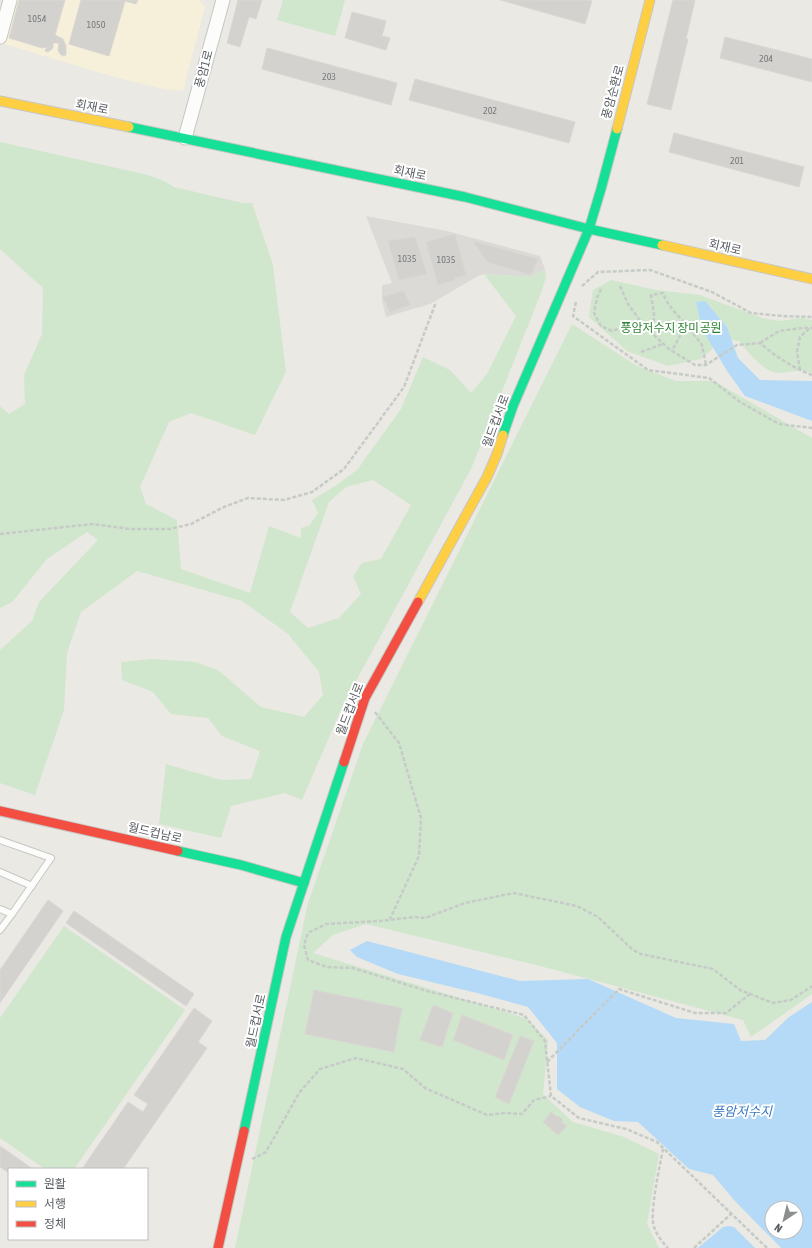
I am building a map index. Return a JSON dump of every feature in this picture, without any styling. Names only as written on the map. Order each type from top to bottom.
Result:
[{"type":"street","points":[[0,37],[10,0]]},
{"type":"street","name":"풍암1로","points":[[185,138],[223,0]]},
{"type":"street","name":"풍암순환로","points":[[601,189],[650,0]]},
{"type":"street","name":"회재로","points":[[0,101],[465,197],[589,229],[812,279]]},
{"type":"street","name":"월드컵서로","points":[[218,1248],[286,937],[365,698],[487,477],[497,454],[513,406],[589,229],[601,189]]},
{"type":"street","name":"월드컵남로","points":[[0,811],[241,865],[304,883]]},
{"type":"lane","points":[[0,840],[51,858],[0,930]]},
{"type":"lane","points":[[0,872],[32,886]]},
{"type":"lane","points":[[0,909],[12,914]]},
{"type":"path","points":[[579,288],[598,272],[650,270],[712,292],[751,313],[812,317]]},
{"type":"path","points":[[620,286],[628,304],[641,322],[663,344],[696,365],[706,365],[737,345],[760,343],[779,331],[811,328]]},
{"type":"path","points":[[601,289],[596,298],[594,313],[601,326],[612,331],[641,322]]},
{"type":"path","points":[[653,334],[654,314],[651,295],[663,293],[678,316],[702,345],[706,365]]},
{"type":"path","points":[[578,295],[573,316],[648,370],[709,378],[740,402],[779,424],[812,428]]},
{"type":"path","points":[[0,534],[92,524],[130,529],[170,529],[191,524],[224,507],[248,498],[284,500],[312,492],[344,469],[404,387],[436,302]]},
{"type":"path","points":[[672,351],[686,324]]},
{"type":"path","points":[[800,370],[797,352],[800,337],[811,328]]},
{"type":"path","points":[[760,343],[770,352],[800,370],[812,375]]},
{"type":"path","points":[[640,352],[663,344]]},
{"type":"path","points":[[365,698],[399,743],[421,818],[419,856],[389,920]]},
{"type":"path","points":[[767,1248],[657,1142],[626,1129],[579,1118],[551,1096],[545,1041],[524,1015],[427,991],[353,968],[327,967],[308,960],[304,945],[308,933],[326,924],[415,917],[425,918],[466,903],[514,893],[577,906],[598,917],[633,950],[641,954],[714,969],[740,990],[773,1003],[791,1000],[812,986]]},
{"type":"path","points":[[547,1062],[619,988],[695,1013],[726,1013],[750,994]]},
{"type":"path","points":[[237,1166],[266,1152],[298,1093],[320,1069],[356,1058],[403,1069],[425,1088],[487,1115],[522,1114],[534,1100],[551,1096]]},
{"type":"path","points":[[663,1148],[653,1207],[653,1226],[660,1239],[668,1248]]},
{"type":"path","points":[[694,1248],[731,1214]]},
{"type":"shaded area","points":[[16,0],[199,0],[205,7],[183,91],[164,89],[118,78],[4,44]]},
{"type":"shaded area","points":[[366,216],[447,231],[540,256],[545,269],[531,277],[484,274],[430,304],[386,317],[382,300],[382,285],[392,283]]},
{"type":"green space","points":[[283,0],[345,0],[335,36],[277,20]]},
{"type":"green space","points":[[0,142],[148,175],[164,181],[174,187],[243,203],[252,203],[273,265],[286,372],[255,435],[191,413],[169,422],[140,487],[146,504],[177,520],[181,569],[250,593],[269,526],[301,538],[301,528],[309,526],[318,513],[312,500],[357,470],[401,409],[423,357],[450,370],[471,393],[487,374],[516,316],[484,274],[531,277],[545,269],[546,277],[541,293],[471,469],[343,705],[302,800],[285,793],[231,806],[221,838],[159,824],[166,764],[221,780],[251,779],[260,751],[222,736],[208,718],[171,714],[153,692],[122,680],[121,662],[153,659],[195,662],[218,670],[261,707],[304,717],[323,695],[319,672],[288,634],[242,601],[137,571],[81,612],[67,653],[64,710],[35,795],[0,783],[0,650],[32,621],[39,602],[98,540],[87,532],[47,559],[12,602],[0,608],[0,406],[9,414],[25,404],[24,375],[42,334],[43,288],[0,249]],"holes":[[[373,480],[411,505],[381,559],[362,563],[353,576],[361,594],[339,618],[308,628],[290,612],[329,502],[346,487]]]},
{"type":"green space","name":"풍암저수지 장미공원","points":[[611,280],[656,290],[700,295],[762,318],[781,321],[801,318],[812,320],[812,373],[803,371],[772,372],[756,360],[739,341],[723,339],[701,359],[668,366],[627,351],[589,317],[593,290]]},
{"type":"green space","points":[[572,324],[637,366],[676,381],[714,381],[812,438],[812,994],[751,1037],[743,1020],[544,967],[366,924],[333,935],[313,953],[525,1018],[548,1040],[543,1094],[573,1122],[624,1137],[659,1154],[647,1224],[659,1248],[235,1248],[308,903],[363,744]]},
{"type":"green space","points":[[64,926],[185,1010],[75,1168],[44,1168],[0,1138],[0,1018]]},
{"type":"water","points":[[705,301],[727,327],[738,358],[760,380],[812,381],[812,421],[745,396],[727,371],[702,329],[696,302]]},
{"type":"water","name":"풍암저수지","points":[[367,941],[520,981],[588,979],[676,1018],[734,1024],[741,1041],[765,1040],[789,1017],[812,1002],[812,1248],[781,1248],[773,1240],[804,1240],[804,1200],[764,1200],[764,1231],[734,1200],[713,1175],[689,1169],[638,1122],[614,1121],[580,1107],[557,1089],[557,1043],[528,1007],[398,974],[357,957],[350,950]]},
{"type":"water","points":[[723,1227],[734,1227],[755,1248],[698,1248]]},
{"type":"building","points":[[19,0],[65,0],[55,35],[63,39],[66,46],[66,55],[63,56],[60,54],[58,50],[59,43],[53,43],[53,48],[48,52],[45,51],[47,47],[42,48],[9,38]]},
{"type":"building","points":[[81,0],[138,0],[136,4],[125,1],[109,56],[69,44]]},
{"type":"building","points":[[238,0],[262,0],[256,19],[249,17],[240,47],[227,43]]},
{"type":"building","points":[[500,0],[587,0],[592,1],[585,24]]},
{"type":"building","points":[[673,0],[695,0],[686,39],[688,39],[671,110],[647,104]]},
{"type":"building","points":[[352,12],[386,21],[382,36],[390,38],[386,50],[345,38]]},
{"type":"building","points":[[725,37],[812,59],[812,82],[720,58]]},
{"type":"building","points":[[267,48],[397,83],[391,105],[262,69]]},
{"type":"building","points":[[415,79],[575,122],[569,143],[409,100]]},
{"type":"building","points":[[674,133],[804,167],[799,187],[669,152]]},
{"type":"building","points":[[455,234],[466,275],[454,278],[455,280],[438,285],[426,242]]},
{"type":"building","points":[[415,237],[427,274],[399,280],[388,241]]},
{"type":"building","points":[[473,241],[538,259],[531,275],[487,262]]},
{"type":"building","points":[[404,291],[410,305],[390,312],[383,297]]},
{"type":"building","points":[[48,900],[63,911],[0,1003],[0,970]]},
{"type":"building","points":[[74,911],[194,994],[186,1006],[66,923]]},
{"type":"building","points":[[314,990],[402,1008],[394,1052],[305,1034]]},
{"type":"building","points":[[433,1005],[453,1013],[442,1047],[420,1040]]},
{"type":"building","points":[[194,1008],[212,1021],[198,1042],[207,1048],[124,1168],[83,1168],[128,1102],[143,1112],[148,1104],[134,1095]]},
{"type":"building","points":[[462,1015],[513,1035],[504,1060],[453,1040]]},
{"type":"building","points":[[520,1036],[534,1041],[509,1104],[495,1097]]},
{"type":"building","points":[[551,1112],[560,1117],[562,1122],[567,1126],[558,1135],[543,1122]]},
{"type":"building","points":[[0,1146],[32,1168],[8,1168],[8,1172],[0,1167]]},
{"type":"traffic: fast","points":[[129,127],[465,197],[589,229],[662,245]]},
{"type":"traffic: fast","points":[[503,435],[513,406],[589,229],[617,129]]},
{"type":"traffic: fast","points":[[244,1131],[286,937],[344,762]]},
{"type":"traffic: fast","points":[[178,851],[241,865],[304,883]]},
{"type":"traffic: slow","points":[[617,129],[650,0]]},
{"type":"traffic: slow","points":[[0,101],[129,127]]},
{"type":"traffic: slow","points":[[662,245],[812,279]]},
{"type":"traffic: slow","points":[[418,602],[487,477],[503,435]]},
{"type":"traffic: jam","points":[[344,762],[365,698],[418,602]]},
{"type":"traffic: jam","points":[[0,811],[178,851]]},
{"type":"traffic: jam","points":[[218,1248],[244,1131]]}]
